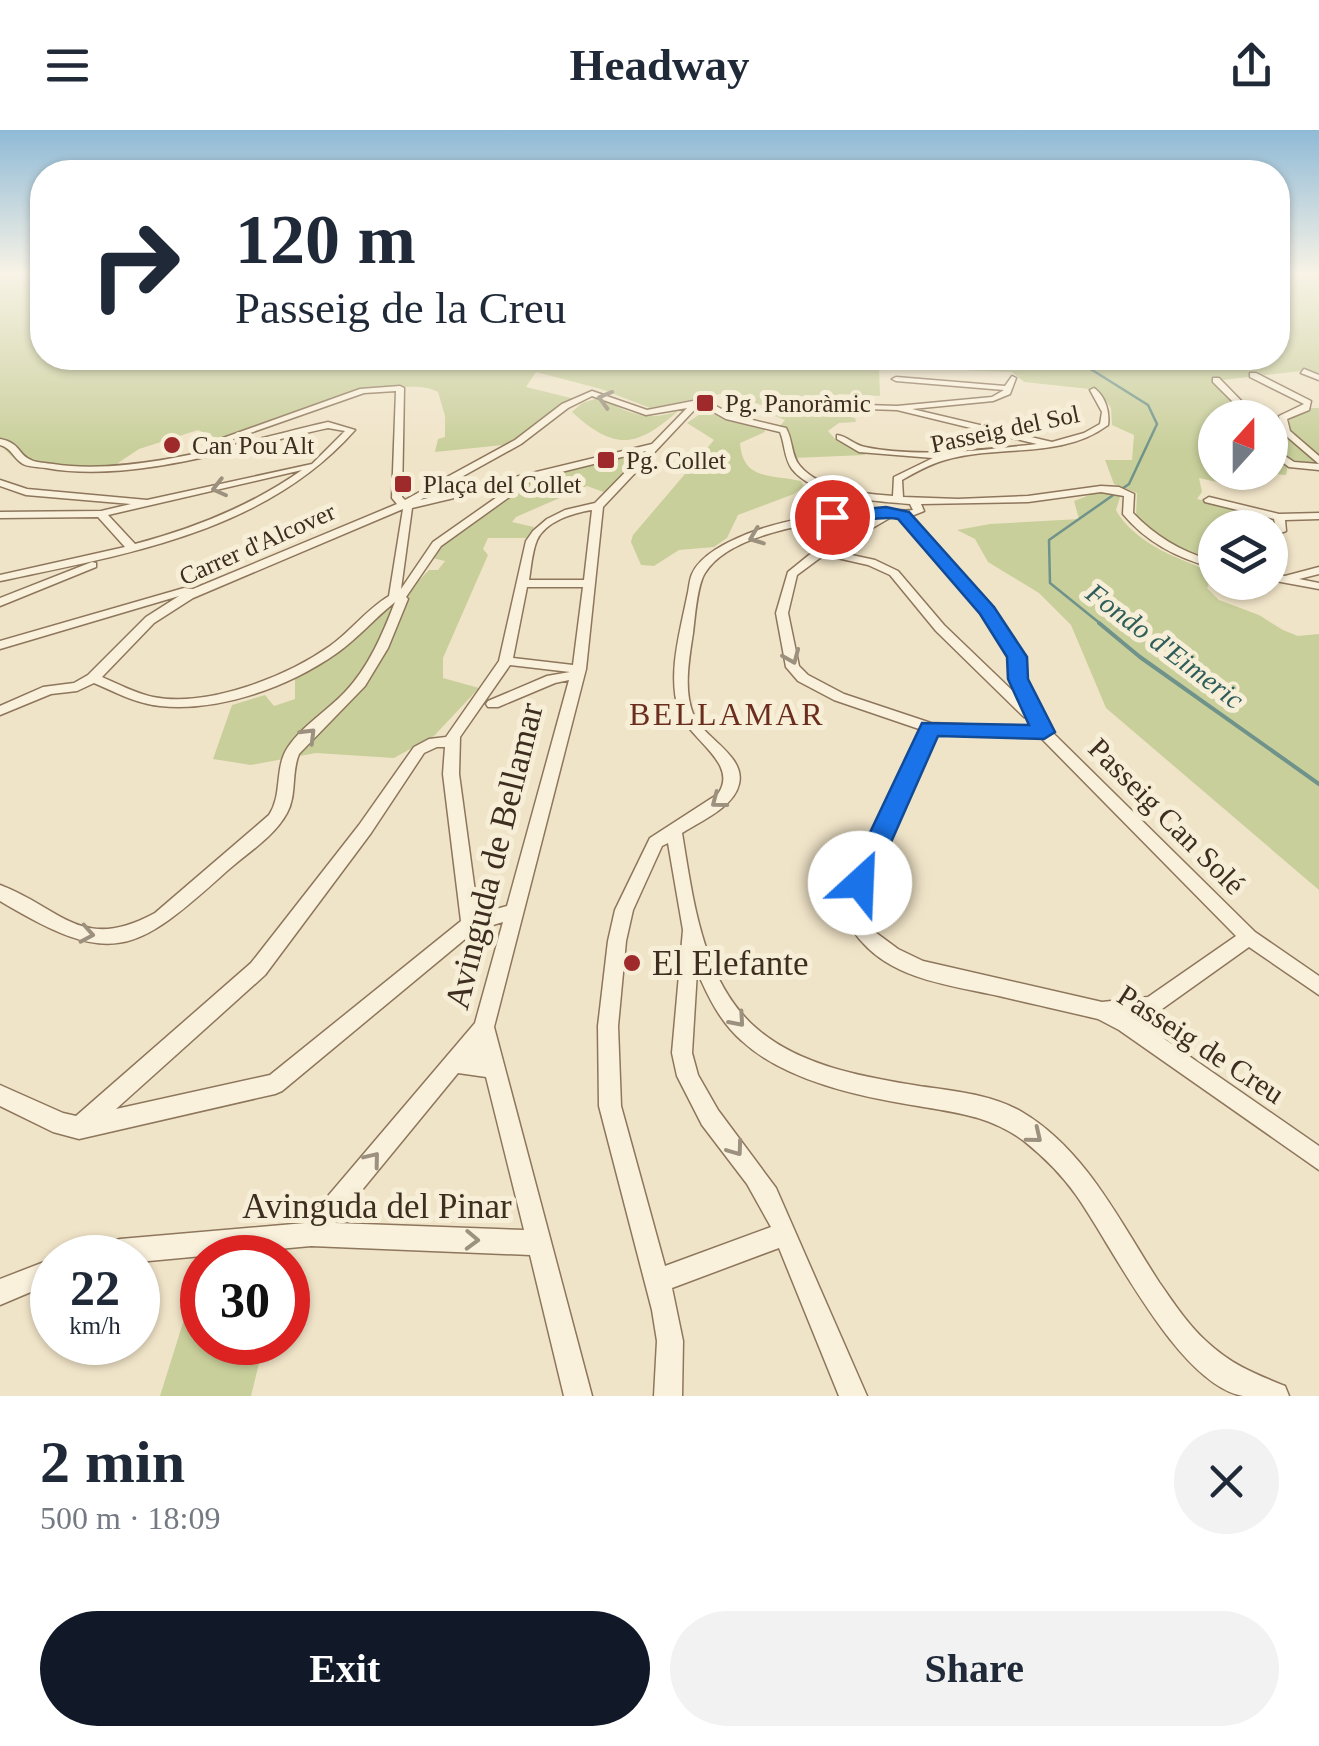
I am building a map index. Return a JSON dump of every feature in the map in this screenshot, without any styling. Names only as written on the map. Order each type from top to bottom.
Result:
[{"type":"street","points":[[1304,371],[1319,378]]},
{"type":"street","points":[[1252,375],[1308,403],[1306,408],[1288,416]]},
{"type":"street","points":[[836,406],[897,408],[993,399],[1006,394],[1010,383],[896,378]]},
{"type":"street","points":[[1216,380],[1236,400]]},
{"type":"street","points":[[0,892],[46,920],[84,936],[118,937],[144,930],[169,916],[280,811],[292,753],[354,690],[372,665],[397,596],[408,517],[408,508],[397,498],[400,388],[363,391],[248,434],[191,448],[238,446]]},
{"type":"street","name":"Passeig del Sol","points":[[898,498],[897,479],[946,456],[1049,444],[1104,425],[1106,412],[1094,390]]},
{"type":"street","points":[[404,505],[518,442],[540,423],[588,394],[600,393],[646,412],[698,402],[729,418],[784,430],[788,436],[786,446],[796,467],[823,485],[891,510]]},
{"type":"street","points":[[404,505],[516,484],[638,454],[667,438],[698,402]]},
{"type":"street","points":[[897,408],[1049,444]]},
{"type":"street","points":[[0,442],[10,444],[26,462],[66,468],[138,464],[328,425],[350,430],[288,486],[201,527],[133,549],[0,602]]},
{"type":"street","points":[[1288,434],[1319,464]]},
{"type":"street","points":[[840,438],[859,448],[946,456]]},
{"type":"street","points":[[470,924],[451,774],[452,742],[506,660],[521,584],[538,529],[577,510],[597,509],[615,492],[638,454]]},
{"type":"street","points":[[1288,461],[1319,464]]},
{"type":"street","points":[[0,515],[101,514],[313,465]]},
{"type":"street","points":[[0,483],[26,492],[109,496],[151,504]]},
{"type":"street","points":[[0,711],[48,690],[77,687],[93,678],[153,701],[189,704],[294,672],[333,651],[397,596],[437,544],[516,484]]},
{"type":"street","points":[[1039,725],[930,728],[839,697],[804,678],[794,668],[784,636],[786,594],[796,569],[891,510],[898,498],[1051,498],[1103,488],[1128,494],[1128,514],[1138,526],[1185,556],[1198,559]]},
{"type":"street","points":[[1209,500],[1250,510]]},
{"type":"street","points":[[668,1396],[670,1342],[660,1280],[644,1241],[610,1106],[608,1026],[617,941],[624,910],[646,856],[656,842],[733,790],[735,779],[724,758],[696,732],[681,700],[702,569],[730,548],[764,533],[832,517],[920,511],[914,501]]},
{"type":"street","name":"Carrer d'Alcover","points":[[93,678],[150,620],[210,585],[404,505]]},
{"type":"street","name":"Avinguda de Bellamar","points":[[578,1396],[484,1027],[578,672],[597,509]]},
{"type":"street","name":"Passeig Can Solé","points":[[891,510],[994,622],[1017,657],[1018,679],[1039,725],[1250,937],[1319,987]]},
{"type":"street","points":[[101,514],[133,549]]},
{"type":"street","points":[[1288,517],[1319,516]]},
{"type":"street","points":[[0,578],[133,549]]},
{"type":"street","points":[[823,552],[870,562],[894,572],[940,628],[1039,725]]},
{"type":"street","points":[[1288,579],[1319,570]]},
{"type":"street","points":[[1288,580],[1319,586]]},
{"type":"street","points":[[521,584],[589,583]]},
{"type":"street","points":[[0,645],[210,585]]},
{"type":"street","points":[[506,660],[578,672]]},
{"type":"street","points":[[493,704],[578,672]]},
{"type":"street","name":"Passeig de Creu","points":[[930,728],[860,883],[854,901],[858,926],[884,950],[929,972],[1102,1011],[1319,1159]]},
{"type":"street","points":[[79,1128],[258,969],[355,844],[419,750],[434,742],[452,742]]},
{"type":"street","points":[[674,832],[690,928],[708,974],[734,1020],[780,1056],[813,1070],[994,1112],[1028,1129],[1066,1164],[1185,1336],[1238,1382],[1274,1396]]},
{"type":"street","points":[[0,1095],[61,1124],[79,1128],[274,1084],[470,924],[514,911]]},
{"type":"street","points":[[690,928],[684,1072],[779,1217],[853,1396]]},
{"type":"street","points":[[1102,1011],[1152,1005],[1250,937]]},
{"type":"street","points":[[1152,1005],[1153,1043]]},
{"type":"street","points":[[311,1234],[484,1027]]},
{"type":"street","points":[[452,1062],[495,1068]]},
{"type":"street","name":"Avinguda del Pinar","points":[[160,1247],[311,1234],[538,1242]]},
{"type":"street","points":[[660,1280],[783,1234]]},
{"type":"street","points":[[0,1292],[30,1280]]},
{"type":"green space","points":[[0,331],[30,331],[30,370],[879,370],[880,396],[838,394],[837,406],[828,412],[855,418],[856,422],[839,423],[828,431],[836,440],[864,451],[865,455],[794,458],[791,437],[780,426],[785,420],[775,416],[780,411],[725,393],[650,408],[601,389],[536,372],[526,387],[575,399],[513,444],[435,452],[438,439],[445,437],[445,416],[438,392],[419,387],[394,388],[218,439],[198,430],[139,449],[109,469],[35,468],[20,464],[0,445]]},
{"type":"green space","points":[[1290,331],[1319,331],[1319,376],[1301,371],[1214,381],[1234,400],[1198,400],[1198,490],[1202,492],[1197,499],[1244,510],[1198,510],[1198,558],[1177,548],[1136,516],[1137,493],[1114,484],[1105,460],[1132,460],[1134,435],[1112,425],[1111,408],[1099,390],[1024,382],[1012,372],[959,370],[1290,370]]},
{"type":"green space","points":[[602,397],[638,414],[657,416],[678,411],[637,438],[613,439],[572,412],[582,403]]},
{"type":"green space","points":[[1319,408],[1319,469],[1288,466],[1288,417]]},
{"type":"green space","points":[[706,410],[728,421],[764,428],[765,432],[740,443],[747,464],[760,474],[801,481],[804,486],[794,494],[738,515],[727,538],[714,547],[679,550],[654,566],[641,565],[631,542],[633,535],[714,440],[687,423]]},
{"type":"green space","points":[[624,456],[637,460],[609,494],[587,486],[516,517],[512,522],[534,527],[528,538],[488,538],[483,549],[488,555],[443,658],[443,678],[479,688],[434,736],[394,758],[316,753],[251,765],[213,759],[232,705],[265,695],[274,706],[295,699],[295,677],[410,590],[429,570],[438,570],[445,561],[432,558],[439,548],[481,513],[539,478]]},
{"type":"green space","points":[[1100,491],[1121,494],[1116,510],[1127,525],[1160,550],[1198,567],[1198,600],[1219,600],[1298,636],[1319,634],[1319,890],[1106,708],[1071,625],[1039,593],[988,562],[975,539],[957,530],[990,524],[1079,519],[1074,501]]},
{"type":"green space","points":[[180,1332],[180,1365],[259,1365],[251,1396],[160,1396]]},
{"type":"waterway","name":"Fondo d'Eimeric","points":[[1092,370],[1148,405],[1157,424],[1129,484],[1049,540],[1050,583],[1102,625]]},
{"type":"waterway","name":"Fondo d'Eimeric","points":[[1099,623],[1140,657],[1319,784]]},
{"type":"place","name":"Pg. Panoràmic","points":[[705,403]]},
{"type":"place","name":"Can Pou Alt","points":[[172,445]]},
{"type":"place","name":"Pg. Collet","points":[[606,460]]},
{"type":"place","name":"Plaça del Collet","points":[[403,484]]},
{"type":"place","name":"El Elefante","points":[[632,963]]},
{"type":"district","name":"BELLAMAR","points":[[727,714]]},
{"type":"route","points":[[832,517],[886,512],[903,516],[988,611],[1017,657],[1018,679],[1044,732],[930,728],[860,883]]}]
